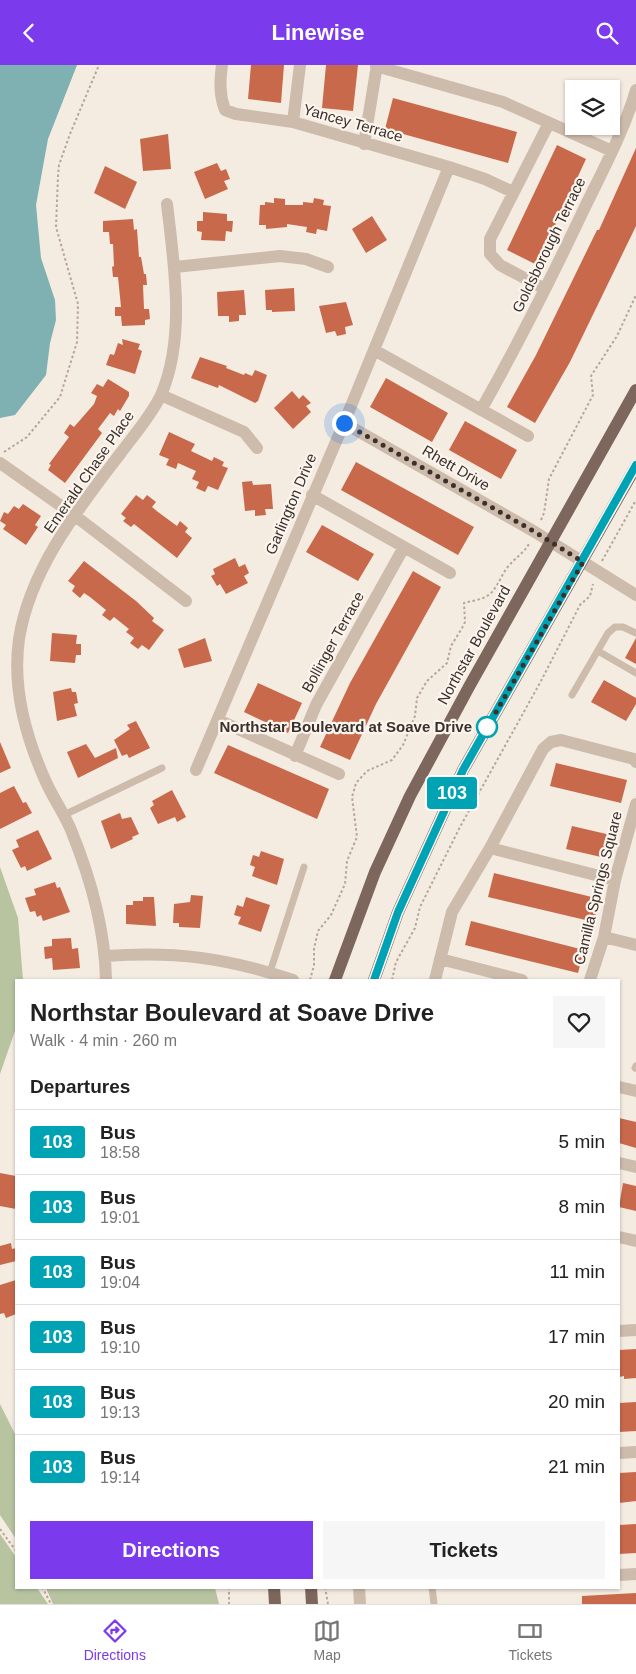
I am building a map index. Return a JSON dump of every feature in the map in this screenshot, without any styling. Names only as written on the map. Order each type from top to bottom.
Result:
[{"type":"main road","name":"Northstar Boulevard","points":[[336,979],[367,891],[407,804],[470,685],[636,390]]},
{"type":"main road","points":[[374,979],[398,912],[463,770],[583,562],[636,465]]},
{"type":"main road","points":[[274,1589],[275,1604]]},
{"type":"main road","points":[[310,1589],[312,1604]]},
{"type":"street","name":"Yancey Terrace","points":[[222,65],[220,93],[225,110],[236,114],[293,122],[449,167],[485,179],[513,192]]},
{"type":"street","points":[[293,122],[300,65]]},
{"type":"street","points":[[364,144],[377,66],[503,102],[612,151]]},
{"type":"street","name":"Goldsborough Terrace","points":[[481,410],[523,336],[612,151],[629,113],[636,90]]},
{"type":"street","points":[[545,289],[500,265],[490,254],[490,239],[549,123]]},
{"type":"street","name":"Garlington Drive","points":[[196,770],[344,423],[449,167]]},
{"type":"street","name":"Emerald Chase Place","points":[[106,979],[106,956],[88,873],[64,815],[46,783],[31,742],[22,708],[17,675],[19,640],[28,601],[47,560],[74,515],[148,416],[161,395],[170,365],[176,298],[175,267],[167,204]]},
{"type":"street","points":[[175,267],[280,257],[306,259],[328,267]]},
{"type":"street","points":[[374,349],[528,436]]},
{"type":"street","points":[[161,395],[244,432],[257,448]]},
{"type":"street","name":"Rhett Drive","points":[[344,423],[551,541],[636,595]]},
{"type":"street","points":[[0,463],[74,515],[186,601]]},
{"type":"street","points":[[312,495],[450,573]]},
{"type":"street","name":"Bollinger Terrace","points":[[295,756],[316,705],[404,547]]},
{"type":"street","points":[[218,720],[339,774]]},
{"type":"street","points":[[435,979],[452,912],[490,848],[543,749],[551,742],[561,740],[634,759],[636,762]]},
{"type":"street","name":"Camilla Springs Square","points":[[590,979],[604,937],[615,880],[636,804]]},
{"type":"street","points":[[490,848],[615,880]]},
{"type":"street","points":[[604,937],[636,945]]},
{"type":"street","points":[[106,956],[153,953],[192,956],[270,972],[290,979]]},
{"type":"street","points":[[440,959],[518,979]]},
{"type":"street","points":[[620,1087],[636,1091]]},
{"type":"street","points":[[620,1163],[636,1167]]},
{"type":"street","points":[[620,1237],[636,1241]]},
{"type":"street","points":[[620,1331],[636,1330]]},
{"type":"street","points":[[620,1453],[636,1452]]},
{"type":"street","points":[[620,1575],[636,1573]]},
{"type":"street","points":[[359,1589],[360,1604]]},
{"type":"lane","points":[[572,695],[608,633],[615,627],[623,627],[636,633]]},
{"type":"lane","points":[[598,651],[636,673]]},
{"type":"lane","points":[[64,815],[162,768]]},
{"type":"lane","points":[[270,972],[304,867]]},
{"type":"lane","points":[[432,1589],[434,1604]]},
{"type":"path","points":[[0,455],[27,437],[60,397],[77,341],[78,304],[56,227],[58,176],[59,165],[70,134],[99,65]]},
{"type":"path","points":[[310,979],[318,931],[331,915],[345,884],[347,861],[357,837],[352,797],[356,783],[367,771],[392,760],[403,745],[414,716],[417,698],[427,681],[447,663],[451,646],[465,622],[464,603],[485,598],[492,592],[509,565],[526,551],[544,513],[549,479],[593,395],[591,377],[617,336],[636,295]]},
{"type":"path","points":[[392,979],[396,962],[416,928],[420,907],[460,827],[542,681],[580,605],[590,596],[606,551],[636,500]]},
{"type":"path","points":[[0,1529],[15,1550]]},
{"type":"path","points":[[43,1589],[51,1604]]},
{"type":"path","points":[[229,1589],[229,1604]]},
{"type":"path","points":[[325,1589],[328,1604]]},
{"type":"green space","points":[[0,867],[18,918],[23,979],[15,979],[15,1031],[0,1074]]},
{"type":"green space","points":[[0,1404],[15,1434],[15,1538],[0,1515]]},
{"type":"green space","points":[[0,1534],[15,1556],[15,1589],[38,1589],[48,1604],[0,1604]]},
{"type":"green space","points":[[46,1589],[215,1589],[219,1604],[53,1604]]},
{"type":"water","points":[[0,65],[77,65],[48,139],[36,205],[41,258],[55,300],[56,320],[50,343],[46,375],[15,415],[0,418]]},
{"type":"building","points":[[251,65],[284,65],[281,103],[248,99]]},
{"type":"building","points":[[326,65],[358,65],[353,111],[322,108]]},
{"type":"building","points":[[393,98],[517,132],[508,163],[385,129]]},
{"type":"building","points":[[168,134],[171,169],[143,171],[140,139]]},
{"type":"building","points":[[557,145],[586,159],[537,265],[507,250]]},
{"type":"building","points":[[636,148],[636,226],[570,362],[535,423],[507,407],[536,355],[597,230],[599,230]]},
{"type":"building","points":[[217,163],[221,171],[226,169],[230,179],[224,181],[228,189],[205,199],[194,172]]},
{"type":"building","points":[[105,166],[137,182],[125,209],[94,193]]},
{"type":"building","points":[[274,198],[285,199],[285,205],[303,205],[303,202],[313,203],[314,198],[324,200],[323,205],[331,206],[327,231],[317,229],[316,234],[306,232],[307,227],[287,224],[287,227],[266,229],[266,225],[259,225],[260,205],[265,205],[265,202],[274,203]]},
{"type":"building","points":[[203,212],[227,214],[227,221],[233,221],[232,232],[226,231],[225,241],[201,240],[202,232],[197,231],[197,221],[203,221]]},
{"type":"building","points":[[372,216],[387,240],[366,253],[352,229]]},
{"type":"building","points":[[133,219],[134,230],[137,229],[139,257],[141,257],[144,274],[146,274],[147,285],[143,285],[144,309],[149,309],[150,319],[145,320],[145,325],[122,326],[121,316],[115,316],[115,307],[121,307],[118,277],[113,277],[113,244],[110,244],[109,232],[103,232],[103,221]]},
{"type":"building","points":[[294,288],[295,311],[272,312],[272,310],[266,310],[265,290]]},
{"type":"building","points":[[244,290],[246,315],[239,315],[239,321],[229,322],[229,316],[218,316],[217,292]]},
{"type":"building","points":[[346,302],[353,325],[345,327],[346,334],[337,336],[335,331],[326,333],[319,306]]},
{"type":"building","points":[[122,339],[140,344],[138,349],[142,351],[135,374],[106,365],[110,354],[114,355],[118,343],[123,345]]},
{"type":"building","points":[[200,357],[227,366],[226,368],[244,375],[245,373],[252,376],[255,370],[267,375],[258,401],[255,403],[219,385],[218,388],[191,378]]},
{"type":"building","points":[[386,378],[448,413],[432,442],[370,407]]},
{"type":"building","points":[[108,379],[129,392],[129,396],[120,411],[118,409],[114,416],[110,413],[98,429],[102,433],[65,483],[48,470],[51,465],[49,464],[69,437],[64,433],[70,424],[74,427],[94,404],[97,396],[91,393],[97,384],[103,387]]},
{"type":"building","points":[[292,391],[299,399],[303,395],[311,403],[306,406],[311,412],[293,429],[274,408]]},
{"type":"building","points":[[465,421],[517,450],[501,479],[449,450]]},
{"type":"building","points":[[169,432],[195,444],[191,451],[212,461],[214,457],[224,462],[222,466],[228,468],[218,490],[208,486],[205,492],[196,488],[199,482],[192,479],[196,471],[178,463],[176,469],[166,465],[169,459],[159,455]]},
{"type":"building","points":[[356,462],[474,527],[458,555],[341,490]]},
{"type":"building","points":[[252,481],[253,485],[271,484],[273,509],[265,509],[266,515],[255,516],[255,510],[245,511],[242,482]]},
{"type":"building","points":[[136,495],[143,500],[147,495],[156,502],[152,507],[158,512],[177,526],[180,521],[188,528],[185,532],[192,538],[177,558],[134,524],[131,527],[123,521],[126,518],[121,514]]},
{"type":"building","points":[[23,504],[41,516],[35,525],[38,527],[26,545],[3,529],[6,525],[0,521],[4,512],[8,514],[14,506],[19,509]]},
{"type":"building","points":[[322,525],[374,554],[358,581],[306,552]]},
{"type":"building","points":[[235,558],[239,567],[245,564],[249,573],[244,576],[248,583],[226,594],[220,584],[217,586],[211,576],[215,574],[213,569]]},
{"type":"building","points":[[84,561],[136,601],[154,618],[152,621],[164,630],[149,650],[142,645],[138,649],[130,643],[134,638],[126,632],[129,629],[114,617],[110,621],[102,615],[106,610],[90,597],[84,593],[80,598],[72,591],[75,586],[68,581]]},
{"type":"building","points":[[413,571],[441,587],[376,704],[350,760],[320,747],[350,683]]},
{"type":"building","points":[[52,633],[77,635],[76,644],[81,644],[81,655],[76,655],[75,663],[50,661]]},
{"type":"building","points":[[205,638],[212,661],[184,668],[178,649]]},
{"type":"building","points":[[636,638],[636,664],[625,658]]},
{"type":"building","points":[[604,680],[636,698],[636,704],[626,721],[591,702]]},
{"type":"building","points":[[258,683],[302,703],[288,733],[244,712]]},
{"type":"building","points":[[71,688],[72,692],[76,692],[78,703],[74,704],[77,716],[57,721],[53,692]]},
{"type":"building","points":[[136,721],[150,748],[129,758],[127,754],[122,756],[114,740],[130,729],[127,725]]},
{"type":"building","points":[[0,742],[11,768],[0,773]]},
{"type":"building","points":[[86,744],[95,758],[116,748],[118,758],[78,778],[67,752]]},
{"type":"building","points":[[228,745],[329,789],[317,819],[214,773]]},
{"type":"building","points":[[556,763],[627,780],[621,803],[550,786]]},
{"type":"building","points":[[14,786],[23,803],[26,802],[32,813],[0,829],[0,793]]},
{"type":"building","points":[[172,790],[186,817],[177,822],[175,817],[158,824],[150,808],[154,805],[152,801]]},
{"type":"building","points":[[120,813],[122,819],[131,817],[139,834],[132,837],[133,839],[111,849],[101,821]]},
{"type":"building","points":[[572,826],[615,836],[610,859],[566,849]]},
{"type":"building","points":[[38,830],[52,859],[27,871],[25,866],[21,868],[12,850],[19,847],[16,840]]},
{"type":"building","points":[[261,851],[284,859],[277,885],[252,876],[255,867],[250,865],[253,855],[259,857]]},
{"type":"building","points":[[494,873],[600,899],[594,922],[488,897]]},
{"type":"building","points":[[55,882],[57,888],[60,887],[70,912],[43,921],[41,915],[37,917],[35,911],[30,912],[25,898],[36,895],[34,889]]},
{"type":"building","points":[[191,895],[203,896],[200,928],[179,927],[179,923],[173,923],[174,904],[190,902]]},
{"type":"building","points":[[143,897],[154,897],[156,926],[126,924],[126,905],[133,905],[133,901],[143,901]]},
{"type":"building","points":[[246,897],[270,905],[261,932],[238,924],[241,917],[234,915],[237,905],[243,907]]},
{"type":"building","points":[[471,921],[584,950],[578,973],[465,945]]},
{"type":"building","points":[[71,938],[72,949],[78,948],[80,968],[53,970],[52,958],[45,959],[44,947],[52,946],[52,939]]},
{"type":"building","points":[[620,1118],[636,1122],[636,1148],[620,1143]]},
{"type":"building","points":[[0,1173],[15,1176],[15,1209],[0,1206]]},
{"type":"building","points":[[623,1183],[636,1186],[636,1211],[620,1207]]},
{"type":"building","points":[[11,1243],[12,1249],[15,1248],[15,1261],[0,1265],[0,1246]]},
{"type":"building","points":[[15,1280],[15,1314],[6,1318],[4,1313],[0,1314],[0,1285]]},
{"type":"building","points":[[636,1349],[636,1378],[624,1379],[624,1376],[620,1377],[620,1350]]},
{"type":"building","points":[[636,1402],[636,1431],[620,1432],[620,1403]]},
{"type":"building","points":[[636,1472],[636,1501],[620,1503],[620,1473]]},
{"type":"building","points":[[636,1524],[636,1553],[620,1554],[620,1525]]},
{"type":"building","points":[[636,1593],[636,1604],[582,1604],[582,1596]]},
{"type":"bus line","name":"103","points":[[374,979],[398,912],[428,842],[463,770],[527,656],[583,562],[636,465]]},
{"type":"place","name":"Northstar Boulevard at Soave Drive","points":[[487,727]]},
{"type":"route","points":[[344,423],[535,532],[583,562],[485,731],[487,727]]}]
